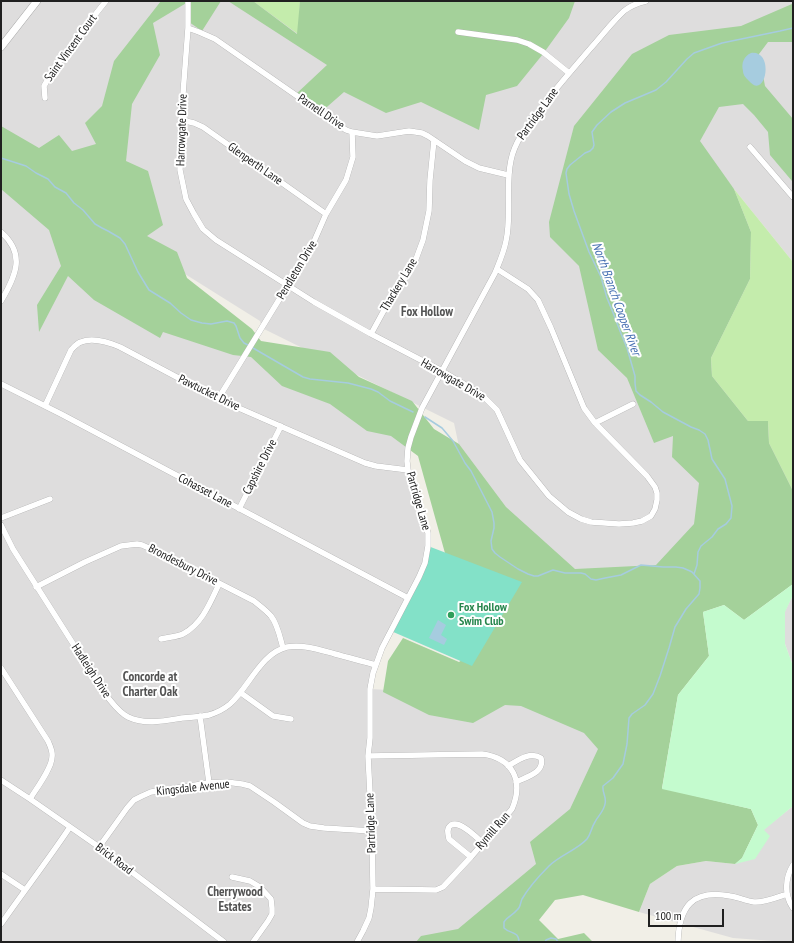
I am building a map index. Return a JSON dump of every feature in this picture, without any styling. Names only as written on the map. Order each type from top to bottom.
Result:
[{"type":"street","points":[[2,43],[37,1]]},
{"type":"street","name":"Saint Vincent Court","points":[[45,98],[44,86],[55,66],[106,1]]},
{"type":"street","name":"Harrowgate Drive","points":[[188,1],[188,28],[181,120],[180,170],[186,199],[203,229],[216,240],[314,302],[442,371],[481,394],[497,410],[520,460],[549,496],[568,512],[581,519],[605,524],[626,524],[642,521],[651,516],[657,500],[655,487],[647,476],[596,423],[584,408],[538,300],[528,289],[497,269]]},
{"type":"street","name":"Partridge Lane","points":[[357,942],[369,918],[373,889],[368,756],[370,738],[370,689],[382,648],[419,578],[425,562],[428,546],[428,533],[408,470],[408,448],[411,437],[422,408],[497,269],[502,255],[506,241],[508,222],[508,175],[514,147],[522,133],[569,73],[625,10],[646,1]]},
{"type":"street","name":"Parnell Drive","points":[[188,28],[216,40],[346,130],[377,136],[409,131],[422,133],[465,161],[479,168],[508,175]]},
{"type":"street","points":[[458,32],[511,39],[529,44],[569,73]]},
{"type":"street","name":"Glenperth Lane","points":[[181,120],[203,127],[326,214]]},
{"type":"street","name":"Pendleton Drive","points":[[218,399],[312,246],[326,214],[346,180],[353,157],[352,132]]},
{"type":"street","name":"Thackery Lane","points":[[371,334],[388,303],[396,294],[416,259],[423,240],[430,211],[430,180],[434,140]]},
{"type":"street","points":[[750,147],[793,197]]},
{"type":"street","points":[[1,232],[13,245],[16,252],[16,267],[12,283],[1,301]]},
{"type":"street","name":"Pawtucket Drive","points":[[45,406],[71,350],[82,342],[94,340],[120,346],[218,399],[370,465],[408,470]]},
{"type":"street","name":"Cohasset Lane","points":[[1,384],[408,598]]},
{"type":"street","points":[[596,423],[633,404]]},
{"type":"street","name":"Capshire Drive","points":[[239,508],[281,426]]},
{"type":"street","points":[[1,518],[50,499]]},
{"type":"street","name":"Hadleigh Drive","points":[[1,525],[13,549],[36,587],[105,694],[122,713],[136,720],[149,722],[200,716],[223,709],[241,693],[268,658],[283,648]]},
{"type":"street","name":"Brondesbury Drive","points":[[36,587],[85,562],[121,546],[137,544],[142,545],[254,601],[270,615],[276,624],[283,648]]},
{"type":"street","points":[[161,638],[182,634],[201,619],[219,584]]},
{"type":"street","points":[[283,648],[299,646],[311,648],[376,665]]},
{"type":"street","points":[[1,668],[48,741],[52,752],[50,765],[30,799]]},
{"type":"street","points":[[241,693],[273,716],[291,719]]},
{"type":"street","points":[[200,716],[209,783]]},
{"type":"street","points":[[368,756],[482,754],[491,755],[500,759],[508,766],[524,757],[531,755],[541,758],[541,767],[538,771],[516,782]]},
{"type":"street","name":"Rymill Run","points":[[373,889],[436,890],[443,887],[512,809],[516,800],[517,790],[512,770],[508,766]]},
{"type":"street","name":"Brick Road","points":[[1,780],[99,847],[224,942]]},
{"type":"street","name":"Kingsdale Avenue","points":[[99,847],[126,808],[134,800],[151,792],[209,783],[226,782],[250,786],[303,823],[310,826],[372,831]]},
{"type":"street","points":[[471,857],[449,839],[449,826],[456,824],[461,826],[483,842]]},
{"type":"street","points":[[1,924],[70,827]]},
{"type":"street","points":[[793,865],[789,872],[787,882],[787,894],[789,902],[793,908]]},
{"type":"street","points":[[1,874],[25,890]]},
{"type":"street","points":[[232,877],[250,880],[260,887],[271,899],[272,914],[253,942]]},
{"type":"street","points":[[678,942],[678,929],[686,907],[692,901],[704,895],[713,894],[729,896],[758,902],[787,894]]},
{"type":"shaded area","name":"Fox Hollow","points":[[1,1],[793,1],[793,262],[656,90],[702,432],[697,565],[641,565],[637,567],[562,572],[461,456],[454,423],[262,328],[260,321],[177,269],[1,134]]},
{"type":"shaded area","points":[[1,183],[252,354],[411,437],[407,461],[428,533],[425,563],[382,648],[370,689],[549,699],[617,729],[598,789],[492,920],[424,942],[1,942]]},
{"type":"shaded area","points":[[793,595],[793,666],[785,644],[785,611]]},
{"type":"shaded area","points":[[793,806],[793,942],[733,938],[639,912],[650,884],[677,866],[706,861],[735,864],[763,830]]},
{"type":"green space","points":[[161,1],[221,1],[202,31],[189,22],[188,2],[153,23],[160,55],[132,104],[126,161],[148,171],[163,225],[147,236],[177,252],[187,278],[252,329],[261,341],[330,352],[359,377],[412,401],[434,429],[459,444],[506,507],[575,569],[656,565],[694,524],[699,483],[672,457],[673,436],[654,443],[627,378],[598,350],[579,266],[550,237],[549,222],[574,126],[632,54],[669,35],[741,26],[792,4],[793,5],[793,42],[768,42],[759,54],[765,86],[793,119],[793,180],[792,181],[770,155],[768,132],[743,104],[719,107],[700,141],[734,189],[751,232],[750,279],[711,358],[712,376],[748,421],[768,421],[769,443],[793,491],[793,584],[744,620],[724,605],[703,612],[709,656],[678,695],[662,788],[751,809],[758,825],[742,858],[735,864],[706,861],[677,866],[650,884],[639,912],[583,895],[555,900],[539,920],[558,939],[584,933],[593,942],[416,942],[421,936],[458,929],[536,864],[530,842],[570,809],[598,749],[584,733],[521,706],[505,705],[473,723],[429,715],[383,692],[388,661],[403,638],[459,662],[483,645],[448,564],[418,456],[391,436],[367,431],[330,404],[282,386],[251,357],[233,355],[163,332],[160,338],[94,300],[68,276],[39,332],[37,305],[61,266],[49,230],[1,189],[1,126],[39,148],[59,135],[72,151],[96,144],[85,123],[102,106],[114,61]]},
{"type":"green space","points":[[228,1],[253,1],[297,34],[300,1],[575,1],[569,18],[543,54],[517,86],[486,95],[479,130],[421,102],[386,113],[344,92],[320,113],[295,95],[327,65]]},
{"type":"green space","points":[[253,1],[300,1],[298,34]]},
{"type":"green space","points":[[734,189],[793,262],[793,491],[769,443],[768,421],[748,421],[712,376],[711,358],[750,279],[751,232]]},
{"type":"green space","name":"Fox Hollow Swim Club","points":[[428,546],[522,582],[472,666],[391,631],[419,577]]},
{"type":"green space","points":[[793,584],[793,595],[785,612],[785,644],[793,666],[793,806],[764,830],[770,836],[755,859],[735,864],[742,858],[758,825],[751,809],[662,789],[678,695],[709,656],[703,612],[724,605],[744,620]]},
{"type":"water","points":[[751,53],[759,54],[763,59],[765,66],[765,73],[760,85],[755,85],[748,80],[744,74],[742,65],[747,56]]},
{"type":"water","points":[[438,620],[446,625],[441,635],[447,639],[444,645],[429,638]]},
{"type":"waterway","name":"North Branch Cooper River","points":[[694,574],[697,565],[698,552],[701,546],[731,518],[732,506],[725,479],[712,459],[708,440],[705,434],[663,412],[636,391],[635,376],[627,348],[607,298],[601,277],[589,252],[574,211],[569,194],[566,173],[570,165],[593,148],[592,132],[597,125],[611,112],[625,103],[656,90],[666,82],[694,53],[722,43],[793,28]]},
{"type":"waterway","points":[[1,158],[26,166],[48,179],[55,187],[66,193],[95,224],[120,238],[125,244],[138,272],[149,290],[170,303],[191,320],[211,324],[227,321],[234,323],[240,338],[248,345]]},
{"type":"waterway","points":[[253,348],[303,377],[348,383],[371,389],[378,392],[390,401],[413,412]]},
{"type":"waterway","name":"North Branch Cooper River","points":[[425,417],[442,428],[453,441],[471,471],[492,512],[494,523],[491,541],[492,549],[500,557],[518,569],[534,576],[538,576],[553,570],[565,573],[581,573],[585,574],[591,579],[596,580],[621,575],[641,565],[676,567],[692,572],[700,581],[699,594],[686,609],[675,627],[653,694],[645,705],[632,714],[629,718],[627,744],[623,764],[613,778],[603,786],[605,799],[604,807],[587,839],[549,866],[528,890],[518,909],[504,922],[504,928],[516,934],[519,938],[519,942]]},
{"type":"waterway","points":[[545,942],[551,938],[556,939],[558,942]]},
{"type":"place","name":"Fox Hollow Swim Club","points":[[451,615]]},
{"type":"district","name":"Fox Hollow","points":[[427,312]]},
{"type":"district","name":"Concorde at Charter Oak","points":[[150,684]]},
{"type":"district","name":"Cherrywood Estates","points":[[235,900]]}]
